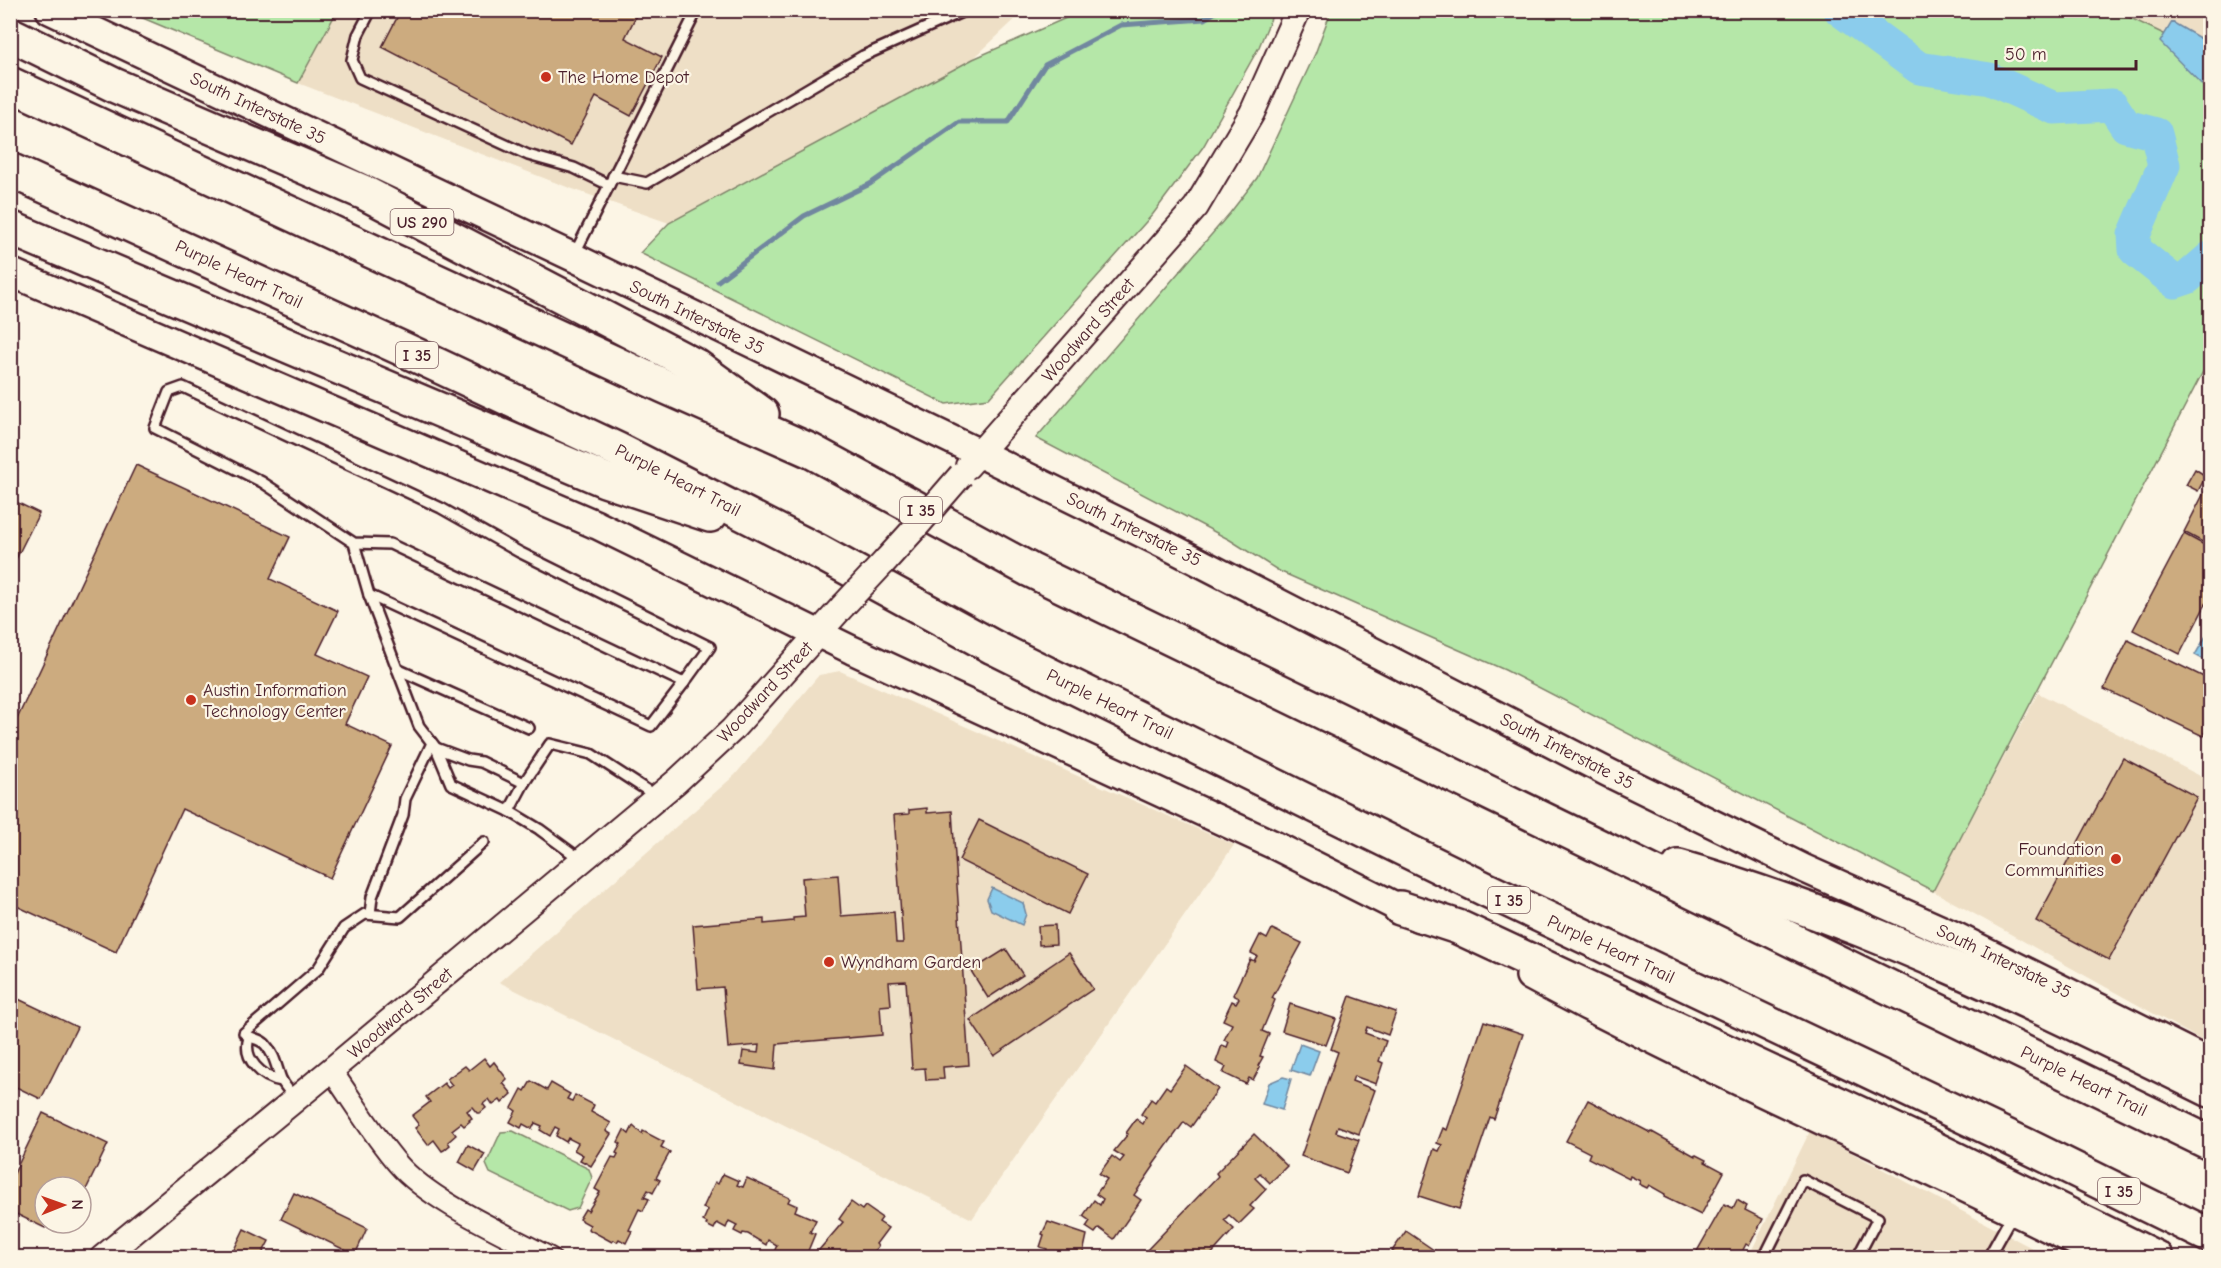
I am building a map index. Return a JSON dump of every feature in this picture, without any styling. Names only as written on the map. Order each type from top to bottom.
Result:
[{"type":"highway","name":"US 290","points":[[10,34],[116,86],[363,192],[696,366],[811,451]]},
{"type":"highway","name":"Purple Heart Trail","points":[[10,84],[653,381],[811,451],[1030,570],[2211,1143]]},
{"type":"highway","name":"Purple Heart Trail","points":[[10,170],[618,450],[818,551],[993,647],[1410,852],[2211,1236]]},
{"type":"highway","points":[[10,228],[605,480],[818,551]]},
{"type":"highway","points":[[1593,842],[1747,886],[1914,951],[2105,1038],[2211,1090]]},
{"type":"highway","points":[[1400,908],[1458,927],[1931,1147],[2156,1257]]},
{"type":"highway","points":[[2027,1146],[2096,1211],[2170,1257]]},
{"type":"main road","name":"South Interstate 35","points":[[50,10],[573,257],[979,453],[1164,544],[1609,773],[1805,868],[1950,934],[2211,1063]]},
{"type":"main road","points":[[10,272],[597,525],[819,634],[1274,845],[1600,1013],[2109,1257]]},
{"type":"street","name":"Woodward Street","points":[[102,1257],[289,1090],[331,1070],[658,797],[732,730],[961,475],[1196,207],[1252,113],[1298,10]]},
{"type":"street","points":[[331,1070],[398,1165],[421,1185],[446,1202],[550,1257]]},
{"type":"lane","points":[[371,10],[358,35],[352,60],[360,78],[528,155],[611,180],[647,183],[863,56],[966,10]]},
{"type":"lane","points":[[573,257],[697,10]]},
{"type":"lane","points":[[369,595],[651,726],[684,683],[710,647],[519,552],[430,502],[183,387],[169,392],[155,428],[262,482],[354,543],[390,544],[684,683]]},
{"type":"lane","points":[[354,543],[369,595],[396,669],[419,726],[434,745],[451,784],[540,829],[582,861]]},
{"type":"lane","points":[[396,669],[529,728]]},
{"type":"lane","points":[[509,812],[524,783],[550,744],[591,754],[658,797]]},
{"type":"lane","points":[[434,745],[468,760],[481,762],[524,783]]},
{"type":"lane","points":[[370,914],[372,897],[403,815],[405,799],[434,745]]},
{"type":"lane","points":[[289,1090],[279,1066],[262,1041],[249,1038],[244,1033],[318,969],[344,928],[365,914],[400,917],[484,842]]},
{"type":"lane","points":[[249,1038],[246,1047],[248,1055],[261,1073],[289,1090]]},
{"type":"lane","points":[[1764,1257],[1803,1180],[1878,1218],[1857,1257]]},
{"type":"lane","points":[[1988,1257],[2014,1210]]},
{"type":"shaded area","points":[[337,11],[1024,11],[973,59],[669,223],[567,187],[298,83]]},
{"type":"shaded area","points":[[2116,11],[2210,11],[2210,56]]},
{"type":"shaded area","points":[[840,671],[1234,845],[972,1219],[499,982],[735,775],[819,675]]},
{"type":"shaded area","points":[[2038,693],[2210,781],[2210,1045],[1933,891]]},
{"type":"shaded area","points":[[1810,1131],[2049,1257],[1748,1258]]},
{"type":"green space","points":[[1084,10],[1274,11],[1259,47],[1203,147],[1153,214],[989,398],[946,404],[640,253],[669,223],[973,59]]},
{"type":"green space","points":[[126,11],[337,11],[298,83]]},
{"type":"green space","points":[[1331,11],[2116,11],[2210,56],[2210,358],[1933,891],[1505,670],[1279,571],[1230,540],[1036,438],[1230,213],[1257,178],[1315,54]]},
{"type":"green space","points":[[513,1131],[589,1169],[592,1178],[578,1208],[568,1211],[490,1173],[486,1164],[501,1132]]},
{"type":"water","points":[[2172,22],[2210,44],[2210,93],[2160,42]]},
{"type":"water","points":[[2206,636],[2210,638],[2210,663],[2195,655]]},
{"type":"water","points":[[992,888],[1023,903],[1026,914],[1022,925],[991,910],[987,899]]},
{"type":"water","points":[[1300,1044],[1319,1051],[1310,1076],[1291,1070]]},
{"type":"water","points":[[1283,1077],[1291,1079],[1282,1110],[1262,1104],[1269,1083]]},
{"type":"building","name":"The Home Depot","points":[[401,10],[639,10],[625,38],[662,57],[631,116],[596,97],[571,145],[382,47]]},
{"type":"building","name":"Austin Information Technology Center","points":[[136,465],[290,537],[270,579],[338,611],[317,654],[367,677],[345,724],[392,746],[330,878],[182,809],[116,952],[10,903],[10,734]]},
{"type":"building","points":[[2195,469],[2206,476],[2198,491],[2186,485]]},
{"type":"building","points":[[2210,481],[2210,546],[2184,532]]},
{"type":"building","points":[[10,499],[39,513],[10,571]]},
{"type":"building","points":[[2184,534],[2210,548],[2210,596],[2180,654],[2133,630]]},
{"type":"building","points":[[2128,640],[2210,680],[2210,720],[2203,736],[2104,689]]},
{"type":"building","points":[[2210,721],[2210,739],[2204,735]]},
{"type":"building","name":"Foundation Communities","points":[[2123,758],[2197,797],[2109,960],[2036,921]]},
{"type":"building","name":"Wyndham Garden","points":[[927,808],[927,813],[952,811],[969,1065],[943,1067],[944,1079],[926,1080],[925,1068],[912,1069],[906,981],[889,982],[891,1005],[880,1006],[882,1035],[777,1044],[775,1070],[741,1065],[743,1051],[758,1053],[759,1045],[728,1048],[723,987],[698,989],[693,925],[764,919],[764,924],[793,921],[793,918],[805,917],[802,878],[838,875],[841,916],[894,912],[896,943],[903,943],[894,815],[909,814],[909,810]]},
{"type":"building","points":[[979,820],[1088,874],[1068,914],[959,860]]},
{"type":"building","points":[[1055,925],[1056,944],[1039,945],[1038,926]]},
{"type":"building","points":[[1272,929],[1302,943],[1272,998],[1275,1000],[1262,1031],[1269,1034],[1260,1056],[1263,1057],[1258,1066],[1260,1067],[1253,1080],[1249,1078],[1246,1084],[1223,1073],[1226,1067],[1216,1062],[1222,1045],[1227,1047],[1229,1042],[1224,1040],[1232,1024],[1223,1020],[1232,1001],[1236,1003],[1239,998],[1233,995],[1250,959],[1254,961],[1257,956],[1251,953],[1260,935],[1267,939]]},
{"type":"building","points":[[1006,949],[1023,975],[988,998],[971,971]]},
{"type":"building","points":[[1069,953],[1093,989],[994,1056],[970,1020]]},
{"type":"building","points":[[10,995],[77,1027],[41,1099],[12,1085],[10,1089]]},
{"type":"building","points":[[1350,996],[1396,1012],[1388,1035],[1367,1027],[1365,1033],[1386,1041],[1379,1061],[1383,1063],[1376,1084],[1354,1076],[1352,1081],[1375,1090],[1359,1134],[1338,1126],[1336,1132],[1359,1140],[1347,1173],[1301,1156],[1338,1052],[1331,1049]]},
{"type":"building","points":[[1290,1004],[1336,1019],[1326,1045],[1282,1031]]},
{"type":"building","points":[[1484,1021],[1523,1034],[1494,1119],[1490,1117],[1459,1209],[1419,1196],[1434,1149],[1439,1151],[1442,1145],[1437,1143],[1443,1128],[1447,1130]]},
{"type":"building","points":[[484,1058],[490,1066],[494,1062],[507,1079],[503,1083],[512,1094],[502,1103],[500,1100],[493,1105],[489,1099],[483,1104],[486,1108],[480,1113],[472,1107],[467,1111],[472,1118],[464,1126],[461,1123],[452,1130],[456,1135],[448,1142],[450,1145],[444,1150],[442,1151],[434,1140],[428,1145],[415,1128],[419,1125],[412,1116],[430,1102],[426,1097],[444,1083],[448,1088],[452,1085],[447,1079],[465,1066],[469,1070]]},
{"type":"building","points":[[1186,1066],[1218,1089],[1191,1127],[1184,1122],[1153,1165],[1134,1195],[1141,1200],[1114,1239],[1099,1228],[1095,1233],[1086,1227],[1090,1221],[1083,1216],[1094,1200],[1100,1205],[1103,1199],[1096,1194],[1107,1179],[1099,1174],[1112,1156],[1120,1162],[1124,1157],[1114,1151],[1128,1134],[1126,1133],[1136,1119],[1143,1124],[1146,1118],[1141,1114],[1151,1099],[1155,1102],[1166,1086],[1170,1089]]},
{"type":"building","points":[[531,1081],[547,1090],[551,1083],[570,1094],[567,1099],[572,1101],[575,1095],[594,1105],[591,1112],[611,1123],[606,1131],[611,1134],[591,1166],[580,1160],[583,1155],[574,1150],[578,1143],[568,1138],[566,1142],[556,1136],[559,1129],[555,1127],[550,1136],[540,1130],[542,1126],[535,1123],[532,1129],[523,1124],[521,1128],[510,1122],[516,1111],[512,1108],[522,1089],[525,1091]]},
{"type":"building","points":[[1588,1100],[1706,1160],[1705,1162],[1724,1172],[1701,1215],[1664,1197],[1665,1194],[1649,1185],[1647,1188],[1639,1184],[1640,1181],[1630,1176],[1629,1179],[1588,1158],[1590,1153],[1566,1141]]},
{"type":"building","points":[[43,1113],[108,1144],[93,1175],[33,1175],[33,1222],[10,1211],[10,1182]]},
{"type":"building","points":[[633,1126],[642,1134],[643,1131],[664,1142],[661,1147],[670,1152],[656,1178],[660,1180],[653,1193],[648,1190],[644,1197],[649,1199],[643,1211],[639,1209],[629,1230],[632,1231],[626,1243],[619,1239],[617,1242],[614,1240],[612,1242],[588,1229],[590,1225],[579,1219],[585,1209],[588,1211],[600,1192],[595,1189],[612,1157],[616,1158],[618,1154],[616,1153],[621,1144],[618,1142],[624,1130],[629,1134]]},
{"type":"building","points":[[1254,1134],[1287,1166],[1270,1183],[1260,1173],[1255,1178],[1266,1189],[1250,1206],[1254,1209],[1239,1224],[1229,1215],[1224,1220],[1234,1229],[1208,1258],[1198,1258],[1193,1252],[1189,1258],[1156,1258],[1147,1250],[1218,1176],[1216,1173]]},
{"type":"building","points":[[468,1145],[485,1154],[475,1171],[459,1162]]},
{"type":"building","points":[[723,1174],[739,1181],[737,1185],[743,1187],[747,1178],[790,1198],[788,1202],[797,1206],[795,1211],[816,1220],[810,1232],[815,1234],[805,1258],[782,1258],[783,1256],[774,1252],[777,1245],[768,1240],[766,1245],[748,1234],[743,1233],[742,1235],[734,1231],[737,1225],[729,1221],[726,1228],[717,1223],[714,1229],[706,1225],[707,1223],[703,1221],[708,1210],[703,1208],[715,1182],[718,1184]]},
{"type":"building","points":[[294,1193],[367,1228],[355,1255],[281,1219]]},
{"type":"building","points":[[1737,1200],[1747,1206],[1745,1210],[1763,1219],[1749,1246],[1746,1244],[1739,1258],[1698,1258],[1700,1255],[1696,1253],[1724,1204],[1733,1208]]},
{"type":"building","points":[[851,1202],[862,1210],[865,1206],[882,1218],[879,1222],[888,1228],[876,1244],[878,1246],[869,1258],[817,1258],[820,1254],[819,1250],[843,1222],[839,1219]]},
{"type":"building","points":[[1048,1222],[1087,1235],[1082,1258],[1037,1258],[1039,1252],[1046,1254],[1047,1249],[1040,1247],[1044,1235],[1042,1234]]},
{"type":"building","points":[[244,1229],[269,1241],[260,1258],[230,1258]]},
{"type":"building","points":[[1406,1231],[1441,1255],[1439,1258],[1397,1258],[1399,1256],[1392,1251]]},
{"type":"waterway","points":[[718,281],[804,216],[870,184],[959,122],[1008,122],[1045,65],[1121,25],[1204,19],[1219,10]]},
{"type":"waterway","points":[[1840,10],[1919,68],[1990,79],[2054,108],[2112,105],[2126,126],[2156,134],[2164,165],[2134,235],[2135,250],[2175,282],[2187,278],[2210,258]]},
{"type":"place","name":"The Home Depot","points":[[546,77]]},
{"type":"place","name":"Austin Information Technology Center","points":[[191,700]]},
{"type":"place","name":"Foundation Communities","points":[[2116,859]]},
{"type":"place","name":"Wyndham Garden","points":[[829,962]]}]
